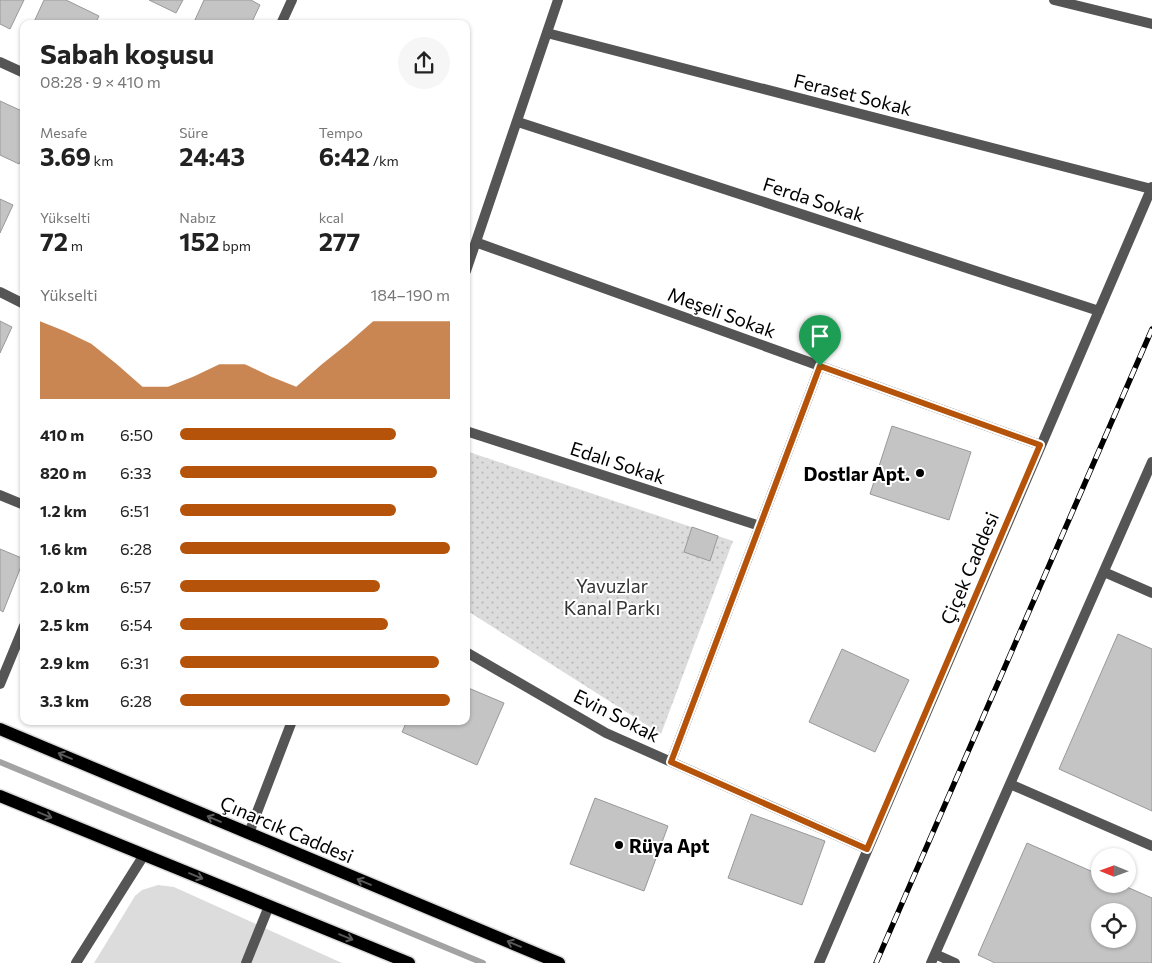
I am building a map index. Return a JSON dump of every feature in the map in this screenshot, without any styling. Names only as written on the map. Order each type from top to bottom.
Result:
[{"type":"main road","name":"Çınarcık Caddesi","points":[[0,729],[559,963]]},
{"type":"main road","points":[[0,796],[409,963]]},
{"type":"street","points":[[283,20],[292,0]]},
{"type":"street","points":[[470,260],[478,242],[558,0]]},
{"type":"street","points":[[1054,0],[1152,24]]},
{"type":"street","name":"Feraset Sokak","points":[[547,33],[1152,188]]},
{"type":"street","points":[[0,62],[20,71]]},
{"type":"street","name":"Ferda Sokak","points":[[518,122],[1098,311]]},
{"type":"street","name":"Çiçek Caddesi","points":[[818,963],[1152,188]]},
{"type":"street","name":"Meşeli Sokak","points":[[478,242],[1040,445]]},
{"type":"street","points":[[0,292],[20,302]]},
{"type":"street","points":[[671,762],[820,366]]},
{"type":"street","name":"Edalı Sokak","points":[[470,432],[760,526]]},
{"type":"street","points":[[955,963],[933,959],[1152,462]]},
{"type":"street","points":[[0,495],[20,503]]},
{"type":"street","points":[[1104,572],[1152,593]]},
{"type":"street","points":[[0,684],[2,672],[20,634]]},
{"type":"street","name":"Evin Sokak","points":[[470,654],[606,733],[867,849]]},
{"type":"street","points":[[249,833],[290,725]]},
{"type":"street","points":[[1010,784],[1152,846]]},
{"type":"street","points":[[76,963],[144,855]]},
{"type":"street","points":[[246,963],[269,906]]},
{"type":"green space","name":"Yavuzlar Kanal Parkı","points":[[470,452],[733,541],[661,734],[470,613]]},
{"type":"green space","points":[[158,885],[174,887],[342,963],[94,963],[135,896],[142,890]]},
{"type":"building","points":[[0,0],[24,0],[10,29],[0,24]]},
{"type":"building","points":[[44,0],[66,0],[99,16],[97,20],[35,20]]},
{"type":"building","points":[[149,0],[183,0],[176,13]]},
{"type":"building","points":[[204,0],[251,0],[260,5],[253,20],[195,20]]},
{"type":"building","points":[[0,101],[20,110],[20,162],[19,164],[0,155]]},
{"type":"building","points":[[0,199],[13,205],[0,233]]},
{"type":"building","points":[[0,321],[12,327],[0,353]]},
{"type":"building","name":"Dostlar Apt.","points":[[892,426],[971,452],[949,520],[870,494]]},
{"type":"building","points":[[692,527],[718,536],[710,561],[684,552]]},
{"type":"building","points":[[0,549],[20,557],[20,569],[3,612],[0,610]]},
{"type":"building","points":[[1118,634],[1152,649],[1152,811],[1059,769]]},
{"type":"building","points":[[842,649],[909,680],[875,752],[809,722]]},
{"type":"building","points":[[470,689],[504,703],[477,765],[402,732],[405,725],[470,725]]},
{"type":"building","name":"Rüya Apt","points":[[595,798],[668,826],[644,891],[570,864]]},
{"type":"building","points":[[751,814],[825,841],[802,905],[728,878]]},
{"type":"building","points":[[1027,843],[1091,871],[1091,893],[1136,893],[1136,891],[1152,898],[1152,963],[995,963],[978,955]]},
{"type":"waterway","points":[[0,762],[483,963]]},
{"type":"railway","points":[[876,963],[1152,329]]},
{"type":"place","name":"Dostlar Apt.","points":[[920,473]]},
{"type":"place","name":"Rüya Apt","points":[[619,845]]},
{"type":"route","points":[[820,366],[1040,445],[867,849],[671,762],[820,366]]}]
